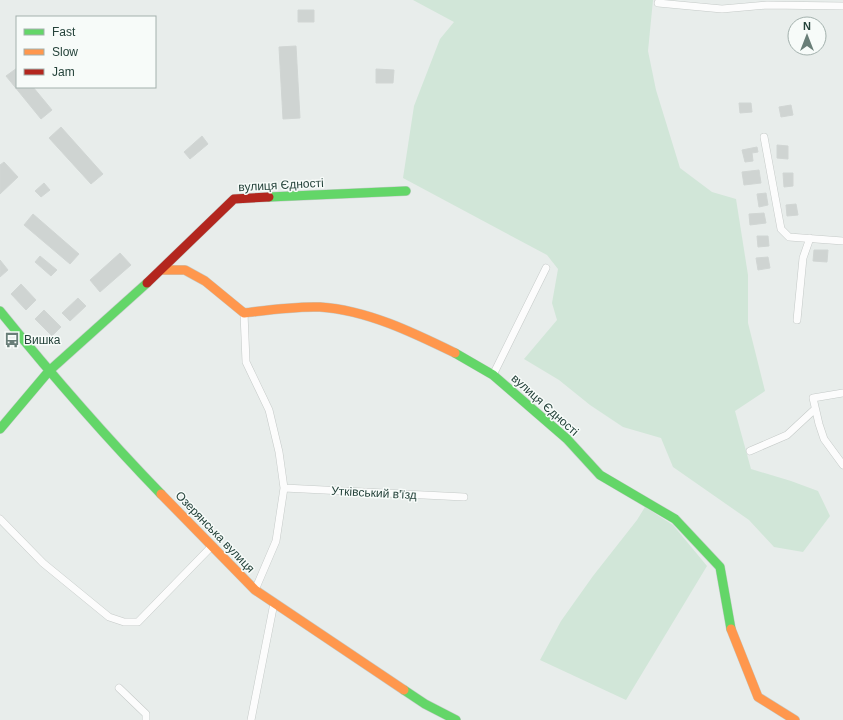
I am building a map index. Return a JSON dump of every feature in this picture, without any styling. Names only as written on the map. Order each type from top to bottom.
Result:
[{"type":"street","points":[[658,3],[722,9],[767,5],[843,6]]},
{"type":"street","points":[[764,136],[781,229],[790,237],[843,241]]},
{"type":"street","name":"вулиця Єдності","points":[[0,429],[49,371],[161,270],[234,199],[406,191]]},
{"type":"street","points":[[797,320],[803,258],[810,238]]},
{"type":"street","points":[[493,375],[546,268]]},
{"type":"street","points":[[161,270],[185,270],[205,281],[244,313],[246,362],[269,410],[279,452],[284,488],[276,541],[254,590]]},
{"type":"street","name":"вулиця Єдності","points":[[244,313],[295,307],[321,307],[356,313],[408,330],[459,355],[493,375],[567,439],[600,475],[675,519],[720,567],[731,631],[758,697],[795,720]]},
{"type":"street","name":"Озерянська вулиця","points":[[0,311],[49,371],[137,469],[254,590],[425,704],[456,720]]},
{"type":"street","points":[[843,393],[813,398],[824,439],[843,465]]},
{"type":"street","points":[[750,452],[787,435],[815,409]]},
{"type":"street","name":"Утківський в'їзд","points":[[284,488],[464,497]]},
{"type":"street","points":[[0,519],[43,563],[109,617],[124,622],[138,622],[212,546]]},
{"type":"street","points":[[251,720],[274,603]]},
{"type":"street","points":[[119,688],[146,714],[146,720]]},
{"type":"green space","points":[[413,0],[653,0],[648,51],[656,90],[680,168],[712,192],[736,199],[748,275],[748,323],[765,391],[735,411],[751,469],[818,491],[830,516],[803,552],[774,547],[749,520],[673,467],[661,438],[623,427],[590,405],[559,380],[524,359],[557,320],[552,303],[558,269],[547,255],[403,178],[414,106],[440,39],[454,22]]},
{"type":"green space","points":[[645,507],[673,525],[707,566],[626,700],[540,660],[561,621],[593,576],[637,520]]},
{"type":"building","points":[[298,10],[314,10],[314,22],[298,22]]},
{"type":"building","points":[[296,46],[300,118],[283,119],[279,47]]},
{"type":"building","points":[[16,69],[16,88],[34,88],[52,110],[41,119],[6,76]]},
{"type":"building","points":[[376,69],[394,70],[393,83],[376,83]]},
{"type":"building","points":[[739,103],[751,103],[752,112],[740,113]]},
{"type":"building","points":[[791,105],[793,115],[781,117],[779,107]]},
{"type":"building","points":[[61,127],[103,174],[91,184],[49,138]]},
{"type":"building","points":[[202,136],[208,144],[190,159],[184,152]]},
{"type":"building","points":[[777,145],[788,146],[788,159],[777,158]]},
{"type":"building","points":[[757,147],[758,152],[752,153],[753,161],[745,162],[742,150]]},
{"type":"building","points":[[4,162],[18,177],[0,194],[0,165]]},
{"type":"building","points":[[759,170],[761,183],[744,185],[742,172]]},
{"type":"building","points":[[783,173],[793,173],[793,186],[784,187]]},
{"type":"building","points":[[44,183],[50,190],[41,197],[35,191]]},
{"type":"building","points":[[766,193],[768,205],[759,207],[757,194]]},
{"type":"building","points":[[796,204],[798,215],[787,216],[786,205]]},
{"type":"building","points":[[764,213],[766,223],[750,225],[749,214]]},
{"type":"building","points":[[33,214],[79,254],[70,264],[24,225]]},
{"type":"building","points":[[757,236],[768,236],[769,246],[758,247]]},
{"type":"building","points":[[814,250],[828,250],[827,262],[813,261]]},
{"type":"building","points":[[120,253],[131,265],[100,292],[90,280]]},
{"type":"building","points":[[40,256],[57,270],[51,276],[35,262]]},
{"type":"building","points":[[768,257],[770,268],[758,270],[756,258]]},
{"type":"building","points":[[0,260],[8,270],[0,277]]},
{"type":"building","points":[[21,284],[36,300],[26,310],[11,294]]},
{"type":"building","points":[[78,298],[86,306],[70,321],[62,313]]},
{"type":"building","points":[[44,310],[61,327],[52,336],[35,319]]},
{"type":"traffic: fast","points":[[269,197],[406,191]]},
{"type":"traffic: fast","points":[[0,429],[49,371],[147,283]]},
{"type":"traffic: fast","points":[[0,311],[119,450],[161,494]]},
{"type":"traffic: fast","points":[[455,353],[493,375],[567,439],[600,475],[675,519],[720,567],[731,629]]},
{"type":"traffic: fast","points":[[404,690],[425,704],[456,720]]},
{"type":"traffic: slow","points":[[161,270],[185,270],[205,281],[244,313],[301,307],[338,309],[373,318],[407,330],[455,353]]},
{"type":"traffic: slow","points":[[161,494],[255,590],[404,690]]},
{"type":"traffic: slow","points":[[731,629],[758,697],[795,720]]},
{"type":"traffic: jam","points":[[147,283],[234,199],[269,197]]},
{"type":"place","name":"Вишка","points":[[12,340]]}]
